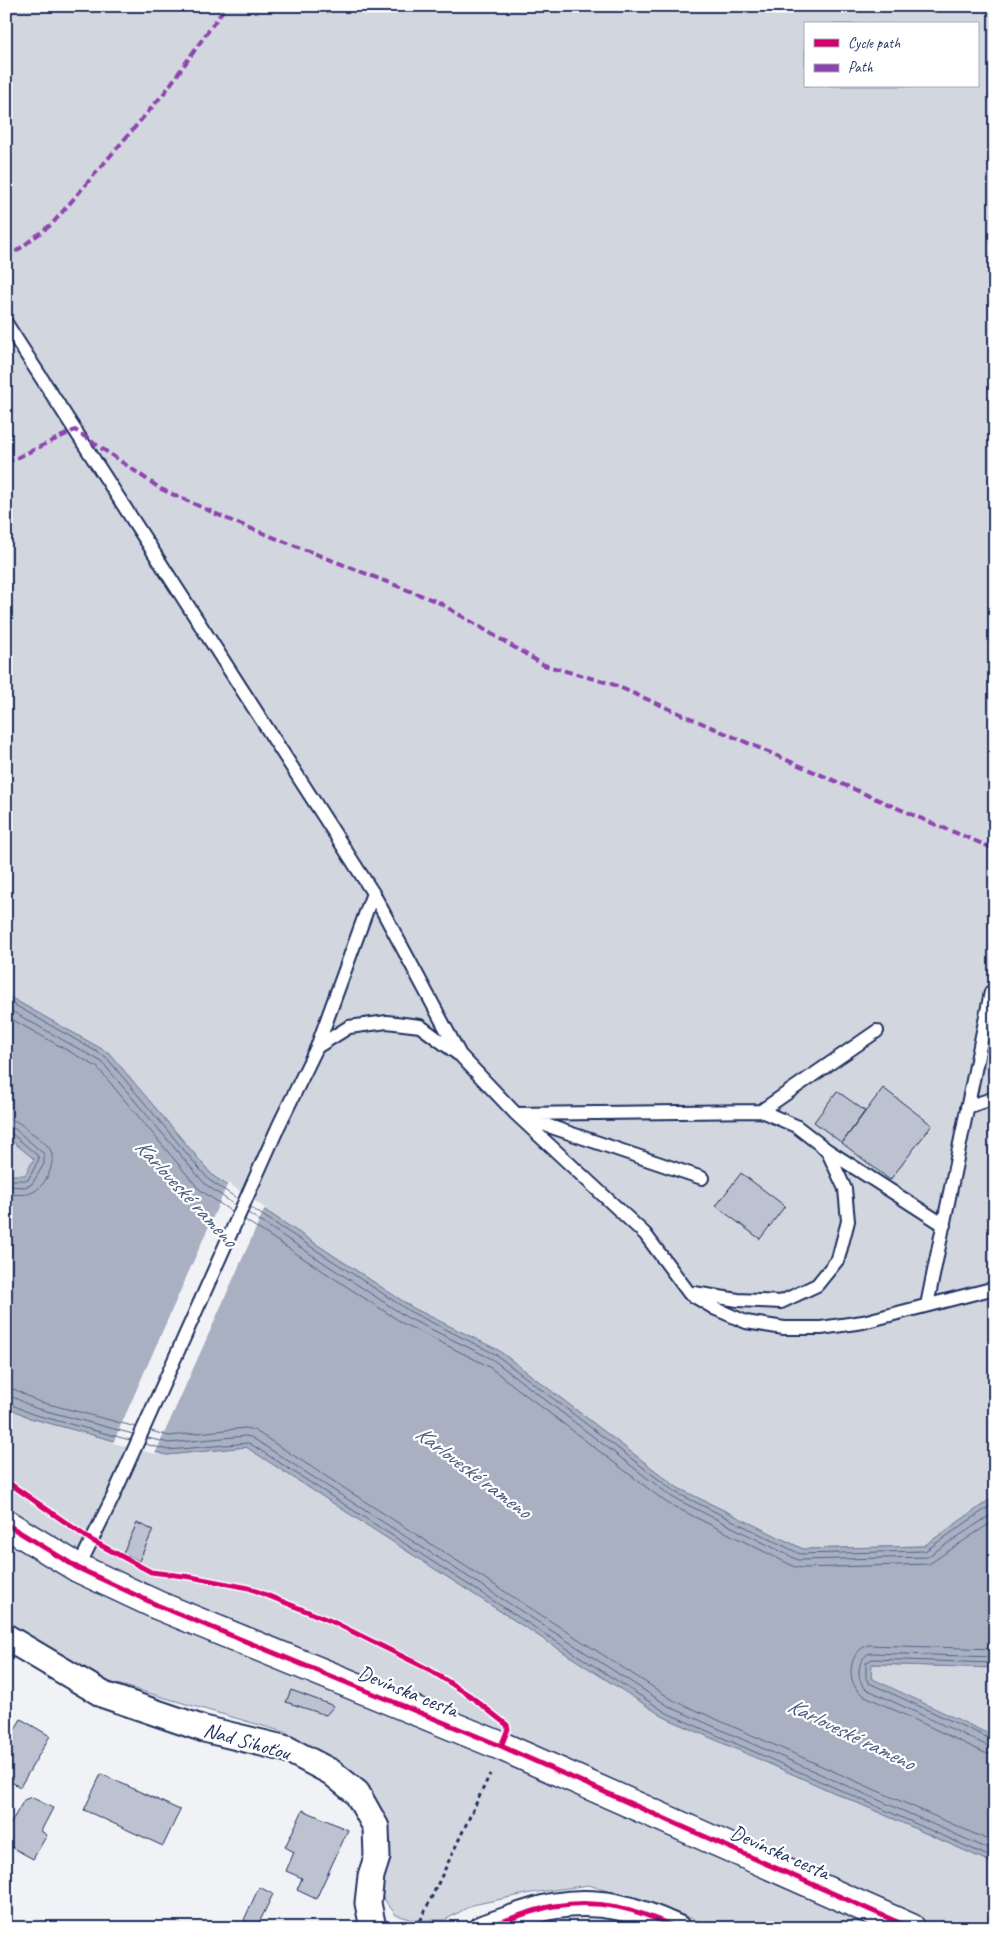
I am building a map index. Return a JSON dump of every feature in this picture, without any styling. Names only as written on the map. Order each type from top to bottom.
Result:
[{"type":"street","name":"Devínska cesta","points":[[6,1524],[78,1568],[157,1605],[501,1746],[911,1928]]},
{"type":"street","name":"Nad Sihoťou","points":[[6,1637],[104,1695],[204,1729],[287,1749],[331,1772],[344,1782],[357,1793],[376,1827],[376,1857],[368,1904],[373,1928]]},
{"type":"street","points":[[483,1928],[553,1906],[602,1903],[647,1914],[677,1928]]},
{"type":"lane","points":[[6,323],[372,893],[460,1055]]},
{"type":"lane","points":[[78,1568],[112,1499],[279,1124],[317,1047],[372,893]]},
{"type":"lane","points":[[927,1305],[990,992]]},
{"type":"lane","points":[[317,1047],[349,1027],[387,1022],[420,1026],[460,1055],[516,1114],[645,1234],[689,1293],[716,1309],[746,1322],[784,1328],[821,1328],[862,1322],[995,1288]]},
{"type":"lane","points":[[760,1111],[877,1031]]},
{"type":"lane","points":[[967,1107],[995,1098]]},
{"type":"lane","points":[[516,1114],[760,1111],[796,1126],[826,1150],[944,1224]]},
{"type":"lane","points":[[516,1114],[702,1178]]},
{"type":"lane","points":[[689,1293],[738,1300],[781,1302],[816,1285],[838,1259],[848,1221],[845,1189],[826,1150]]},
{"type":"path","points":[[417,1928],[492,1770]]},
{"type":"shaded area","points":[[6,6],[995,6],[995,1501],[988,1501],[924,1546],[803,1549],[678,1488],[498,1350],[413,1308],[213,1176],[109,1053],[6,995]]},
{"type":"shaded area","points":[[6,1136],[34,1159],[25,1176],[6,1175]]},
{"type":"shaded area","points":[[6,1406],[30,1418],[167,1455],[246,1447],[664,1717],[995,1864],[995,1928],[708,1928],[696,1920],[589,1885],[531,1893],[472,1905],[445,1920],[414,1920],[396,1915],[383,1898],[367,1786],[337,1761],[284,1732],[110,1682],[6,1624]]},
{"type":"shaded area","points":[[871,1664],[995,1668],[995,1737],[871,1679]]},
{"type":"water","name":"Karloveské rameno","points":[[6,995],[109,1053],[213,1176],[413,1308],[498,1350],[678,1488],[803,1549],[924,1546],[988,1501],[995,1501],[995,1668],[872,1664],[871,1678],[995,1737],[995,1864],[664,1717],[246,1447],[167,1455],[30,1418],[6,1406],[6,1175],[25,1175],[34,1159],[6,1136]]},
{"type":"pier","points":[[228,1183],[265,1208],[155,1454],[113,1443]]},
{"type":"building","points":[[883,1088],[932,1125],[890,1180],[842,1143]]},
{"type":"building","points":[[837,1091],[865,1111],[842,1143],[814,1122]]},
{"type":"building","points":[[741,1173],[785,1206],[760,1239],[716,1206]]},
{"type":"building","points":[[137,1523],[153,1530],[139,1561],[123,1553]]},
{"type":"building","points":[[291,1690],[334,1706],[326,1715],[286,1702]]},
{"type":"building","points":[[21,1719],[50,1736],[20,1787],[6,1779],[6,1744]]},
{"type":"building","points":[[101,1774],[180,1810],[163,1846],[84,1810]]},
{"type":"building","points":[[31,1797],[53,1808],[41,1831],[47,1835],[33,1859],[6,1844],[6,1831],[24,1800]]},
{"type":"building","points":[[303,1810],[348,1830],[316,1899],[297,1890],[302,1878],[286,1871],[294,1852],[285,1847]]},
{"type":"building","points":[[259,1887],[273,1894],[257,1927],[244,1920]]},
{"type":"marked path","points":[[6,259],[52,224],[165,92],[226,6]]},
{"type":"marked path","points":[[6,463],[75,430],[161,489],[232,521],[438,602],[544,665],[612,684],[995,849]]},
{"type":"marked path","points":[[991,992],[995,944]]},
{"type":"cycle path","points":[[6,1481],[91,1540],[151,1572],[191,1577],[249,1588],[331,1621],[428,1669],[469,1695],[507,1725],[508,1729],[501,1746]]},
{"type":"cycle path","points":[[6,1524],[78,1568],[157,1605],[501,1746],[911,1928]]},
{"type":"cycle path","points":[[483,1928],[545,1908],[587,1903],[602,1904],[647,1915],[677,1928]]}]
